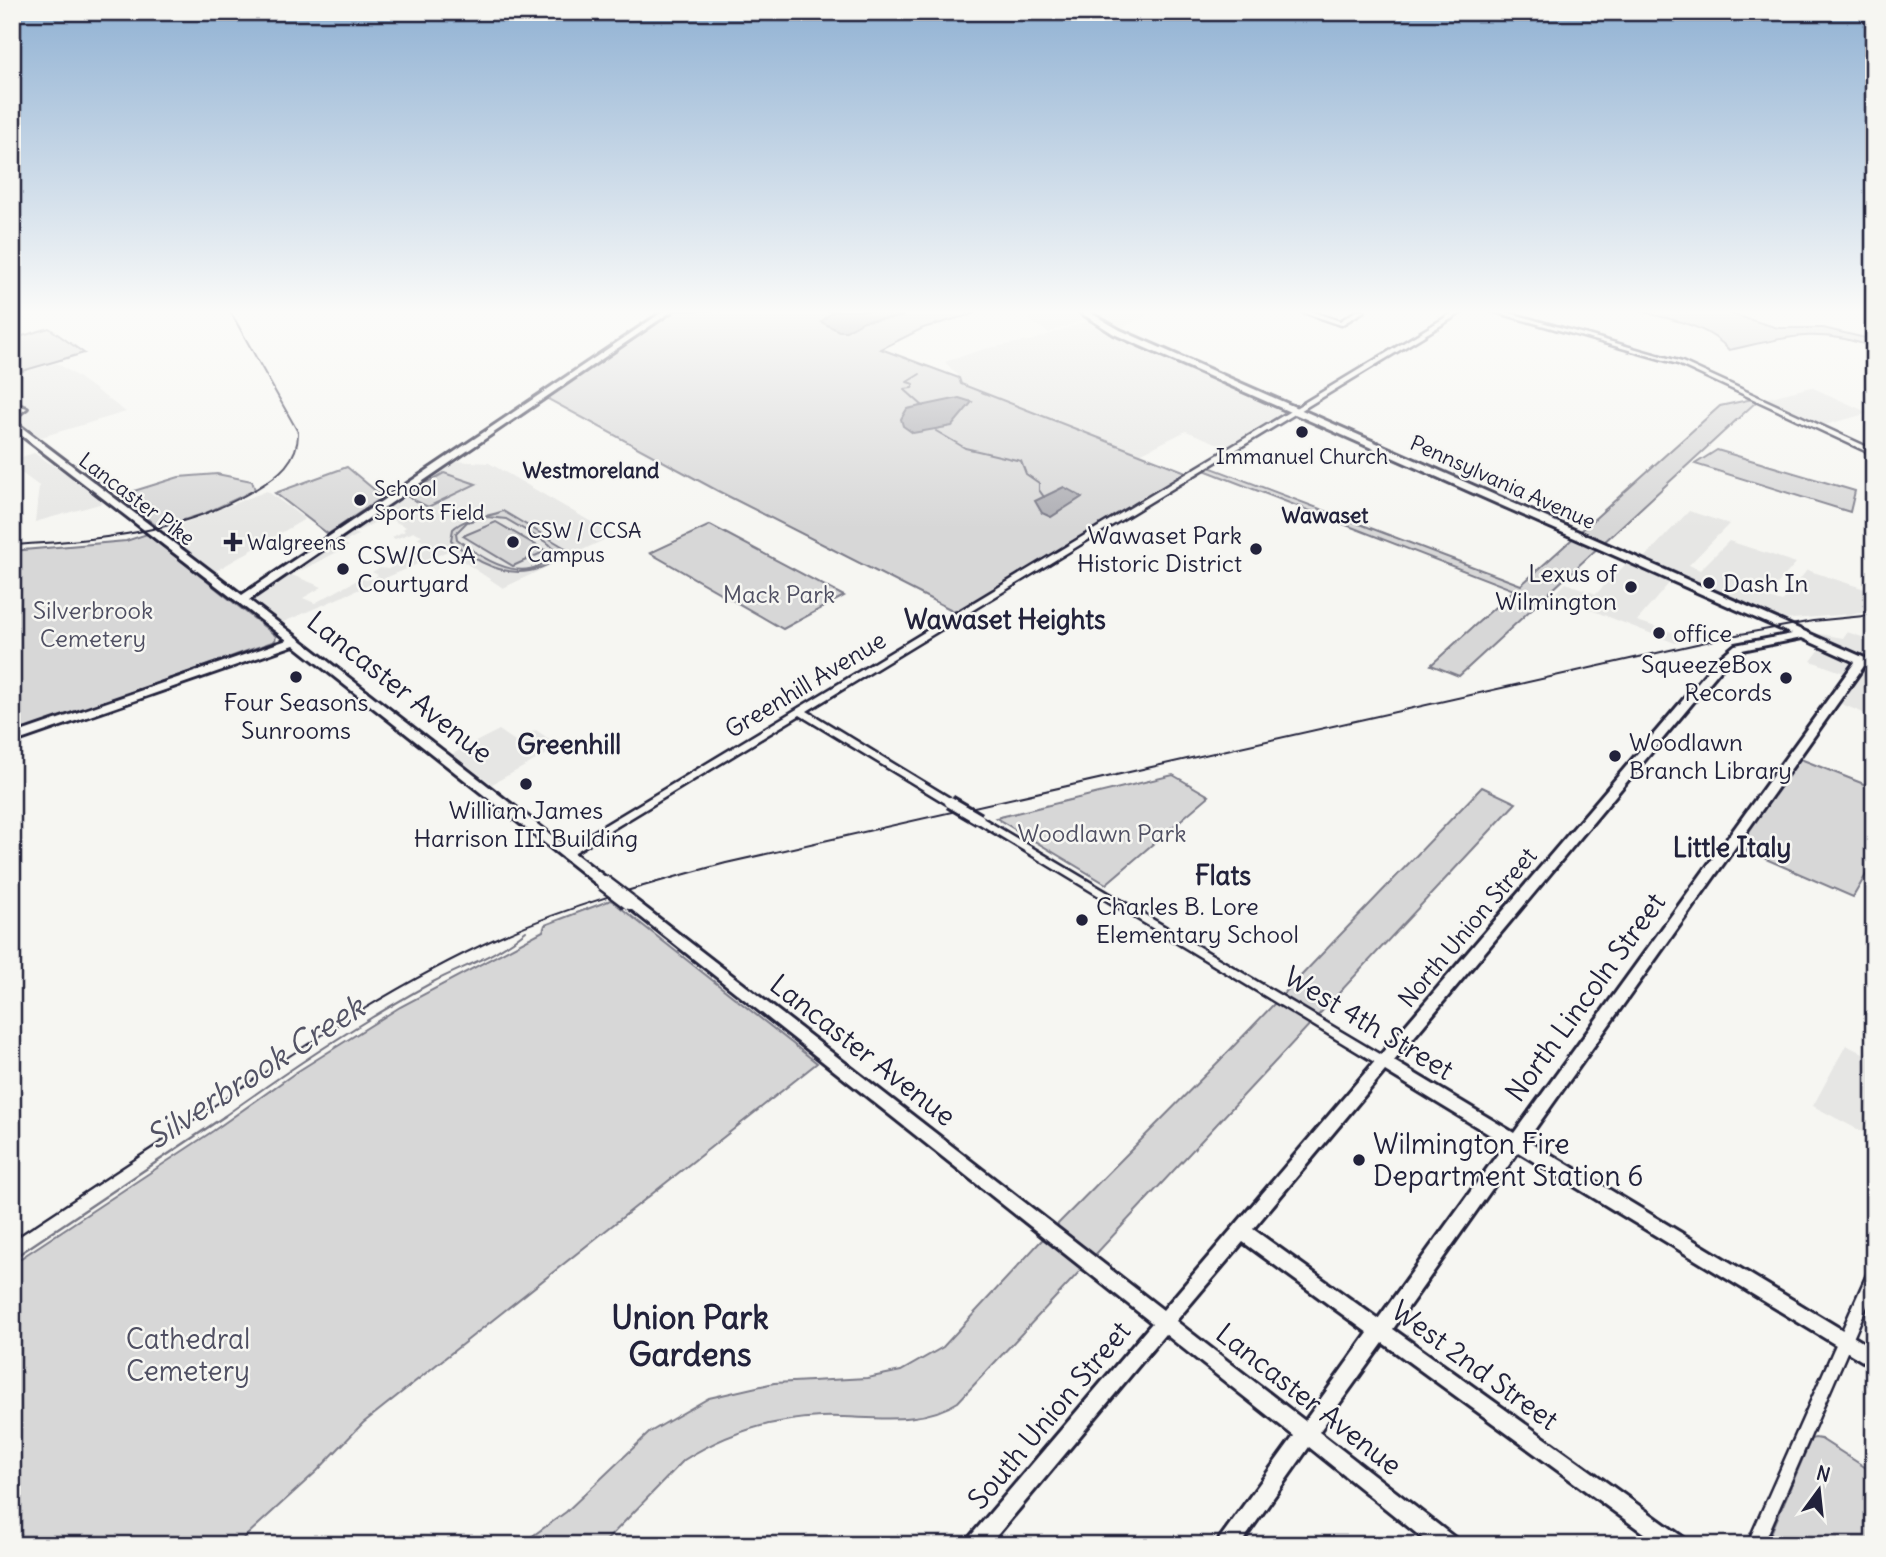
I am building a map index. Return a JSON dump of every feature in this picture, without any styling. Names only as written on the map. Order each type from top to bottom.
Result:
[{"type":"main road","points":[[242,600],[561,384]]},
{"type":"main road","name":"Pennsylvania Avenue","points":[[1233,384],[1867,664]]},
{"type":"main road","points":[[12,424],[14,414],[19,408]]},
{"type":"main road","name":"Lancaster Pike","points":[[12,424],[242,600]]},
{"type":"main road","points":[[232,592],[262,584]]},
{"type":"main road","name":"Lancaster Avenue","points":[[242,600],[1448,1545]]},
{"type":"main road","name":"North Union Street","points":[[1165,1321],[1721,662],[1739,647],[1802,635]]},
{"type":"main road","points":[[12,739],[294,641]]},
{"type":"main road","name":"North Lincoln Street","points":[[1227,1545],[1515,1142],[1867,664]]},
{"type":"main road","name":"West 4th Street","points":[[1384,1063],[1874,1359]]},
{"type":"main road","name":"West 2nd Street","points":[[1240,1230],[1677,1545]]},
{"type":"main road","name":"South Union Street","points":[[976,1545],[1165,1321]]},
{"type":"street","name":"Greenhill Avenue","points":[[566,853],[1340,384]]},
{"type":"street","points":[[1725,384],[1874,453]]},
{"type":"street","name":"West 4th Street","points":[[800,711],[1384,1063]]},
{"type":"street","points":[[1755,1545],[1874,1274]]},
{"type":"shaded area","points":[[12,384],[87,384],[126,412],[38,438],[12,418]]},
{"type":"shaded area","points":[[961,384],[1228,384],[1288,411],[1229,448],[1186,431],[1130,459]]},
{"type":"shaded area","points":[[1811,387],[1869,413],[1821,426],[1763,399]]},
{"type":"shaded area","points":[[959,398],[972,402],[952,426],[913,433],[903,426],[901,419],[907,409]]},
{"type":"shaded area","points":[[34,453],[71,477],[103,503],[35,522],[39,486],[12,466],[12,460]]},
{"type":"shaded area","name":"CSW / CCSA Campus","points":[[453,461],[489,463],[614,535],[503,588],[448,551],[281,623],[256,602],[258,593]],"holes":[[[386,517],[406,527],[403,529],[405,531],[392,537],[395,539],[414,532],[422,535],[417,538],[431,546],[388,569],[380,568],[372,572],[378,575],[374,578],[361,578],[315,603],[303,598],[322,587],[292,575],[349,546],[343,543],[358,535],[354,533]]]},
{"type":"shaded area","points":[[1064,487],[1082,497],[1051,517],[1042,513],[1035,501]]},
{"type":"shaded area","points":[[267,491],[305,519],[214,572],[161,532]]},
{"type":"shaded area","points":[[1689,511],[1729,524],[1689,565],[1700,570],[1729,541],[1796,563],[1766,597],[1782,602],[1807,570],[1874,592],[1874,612],[1781,620],[1643,559]]},
{"type":"shaded area","points":[[1627,563],[1670,582],[1637,621],[1693,639],[1675,643],[1553,595],[1566,583],[1596,594]]},
{"type":"shaded area","points":[[1847,632],[1874,641],[1874,659],[1815,636],[1820,634],[1843,638]]},
{"type":"shaded area","points":[[1820,649],[1874,672],[1874,717],[1841,704],[1858,678],[1811,661]]},
{"type":"shaded area","points":[[499,730],[515,741],[536,730],[560,747],[492,784],[452,754]]},
{"type":"shaded area","points":[[1846,1045],[1874,1059],[1874,1138],[1813,1106]]},
{"type":"green space","points":[[567,384],[961,384],[1191,474],[956,612],[718,491],[546,398]]},
{"type":"green space","points":[[1757,398],[1756,402],[1459,676],[1431,665],[1514,590],[1199,468],[1204,465],[1521,585],[1720,406]]},
{"type":"green space","points":[[1717,450],[1855,491],[1850,512],[1695,464]]},
{"type":"green space","name":"School Sports Field","points":[[347,467],[383,497],[328,534],[275,493]]},
{"type":"green space","points":[[444,473],[476,484],[428,507],[404,495]]},
{"type":"green space","points":[[217,474],[252,481],[255,490],[206,513],[159,528],[118,496],[179,477]]},
{"type":"green space","points":[[503,511],[567,549],[559,550],[554,559],[543,567],[516,572],[481,562],[451,540],[453,529],[459,524]],"holes":[[[487,517],[506,519],[549,544],[553,548],[552,556],[541,565],[516,570],[491,561],[457,539],[456,533],[467,522]]]},
{"type":"green space","points":[[496,522],[546,551],[513,566],[463,536]]},
{"type":"green space","name":"Mack Park","points":[[710,525],[844,596],[783,629],[650,553]]},
{"type":"green space","name":"Silverbrook Cemetery","points":[[147,534],[276,636],[275,641],[12,735],[12,551],[126,541]]},
{"type":"green space","points":[[1798,758],[1874,788],[1874,861],[1853,897],[1736,846]]},
{"type":"green space","name":"Woodlawn Park","points":[[1173,775],[1209,796],[1106,884],[996,818]]},
{"type":"green space","points":[[1482,787],[1516,803],[958,1402],[942,1410],[909,1418],[803,1418],[732,1435],[684,1460],[602,1545],[520,1545],[566,1512],[650,1432],[709,1398],[774,1383],[867,1378],[901,1371],[943,1347],[1040,1242],[1228,1052]]},
{"type":"green space","name":"Cathedral Cemetery","points":[[611,900],[817,1063],[363,1423],[317,1471],[236,1545],[12,1545],[12,1264],[213,1131],[295,1073],[400,1007],[543,931],[545,925]]},
{"type":"green space","points":[[1811,1439],[1821,1439],[1874,1473],[1874,1545],[1766,1545]]},
{"type":"waterway","points":[[913,384],[912,388],[904,389],[923,406]]},
{"type":"waterway","points":[[936,431],[965,448],[1021,461],[1026,474],[1039,483],[1039,490],[1044,497]]},
{"type":"waterway","name":"Silverbrook Creek","points":[[223,1117],[379,1013],[433,982],[492,954],[526,931]]},
{"type":"waterway","name":"Silverbrook Creek","points":[[12,1259],[225,1116]]},
{"type":"railway","points":[[12,545],[107,537],[168,525],[228,504],[264,484],[279,473],[291,459],[298,432],[271,384]]},
{"type":"railway","points":[[197,1117],[344,1021],[420,976],[527,925],[639,887],[726,863],[1741,634],[1813,621],[1874,615]]},
{"type":"railway","points":[[12,1240],[200,1116]]},
{"type":"place","name":"Immanuel Church","points":[[1302,432]]},
{"type":"place","name":"School Sports Field","points":[[360,500]]},
{"type":"place","name":"Walgreens","points":[[233,542]]},
{"type":"place","name":"CSW / CCSA Campus","points":[[513,542]]},
{"type":"place","name":"Wawaset Park Historic District","points":[[1256,549]]},
{"type":"place","name":"CSW/CCSA Courtyard","points":[[343,569]]},
{"type":"place","name":"Dash In","points":[[1709,583]]},
{"type":"place","name":"Lexus of Wilmington","points":[[1631,587]]},
{"type":"place","name":"office","points":[[1659,633]]},
{"type":"place","name":"Four Seasons Sunrooms","points":[[296,677]]},
{"type":"place","name":"SqueezeBox Records","points":[[1786,678]]},
{"type":"place","name":"Woodlawn Branch Library","points":[[1615,756]]},
{"type":"place","name":"William James Harrison III Building","points":[[526,784]]},
{"type":"place","name":"Charles B. Lore Elementary School","points":[[1082,920]]},
{"type":"place","name":"Wilmington Fire Department Station 6","points":[[1359,1160]]},
{"type":"district","name":"Westmoreland","points":[[591,470]]},
{"type":"district","name":"Wawaset","points":[[1325,515]]},
{"type":"district","name":"Wawaset Heights","points":[[1005,619]]},
{"type":"district","name":"Greenhill","points":[[569,744]]},
{"type":"district","name":"Little Italy","points":[[1732,847]]},
{"type":"district","name":"Flats","points":[[1223,875]]},
{"type":"district","name":"Union Park Gardens","points":[[690,1336]]}]
